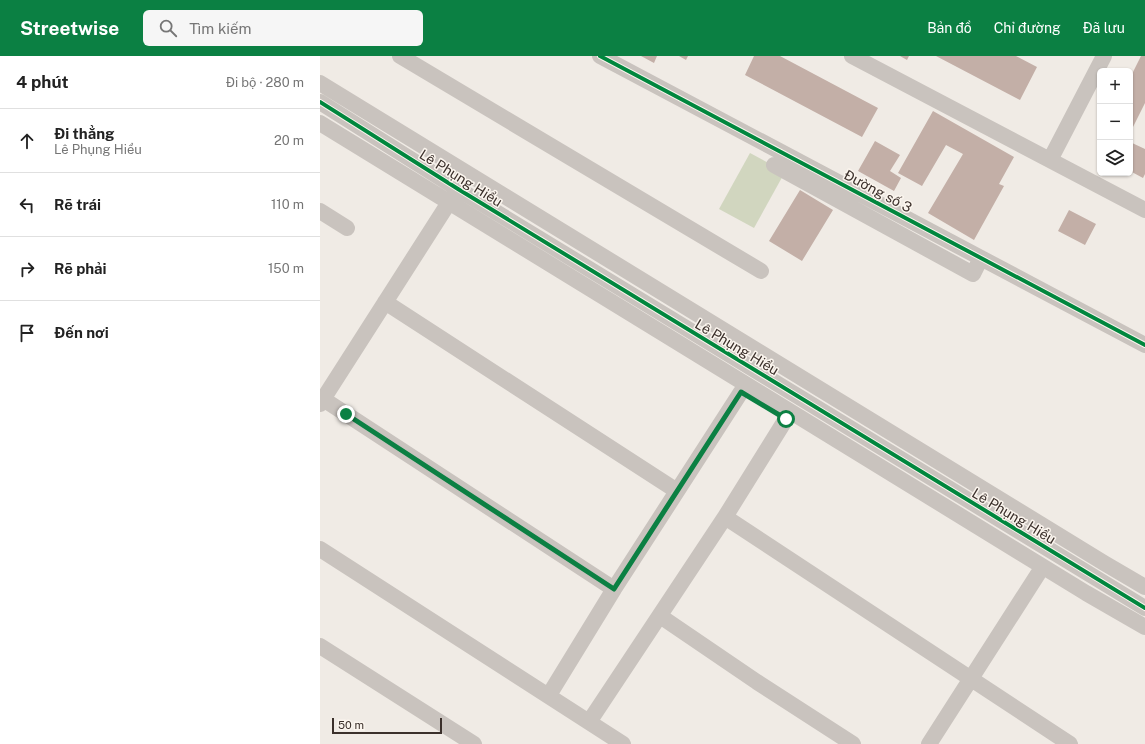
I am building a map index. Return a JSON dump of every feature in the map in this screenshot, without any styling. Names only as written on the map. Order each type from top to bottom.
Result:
[{"type":"street","points":[[400,56],[761,271]]},
{"type":"street","name":"Đường số 3","points":[[600,56],[1145,345]]},
{"type":"street","points":[[852,56],[1145,210]]},
{"type":"street","points":[[1050,160],[1104,56]]},
{"type":"street","name":"Lê Phụng Hiểu","points":[[320,83],[1145,587]]},
{"type":"street","name":"Lê Phụng Hiểu","points":[[320,102],[450,200],[741,392],[1038,574],[1145,637]]},
{"type":"street","name":"Lê Phụng Hiểu","points":[[320,123],[1145,608]]},
{"type":"street","name":"Lê Phụng Hiểu","points":[[320,133],[450,200],[1066,580],[1145,627]]},
{"type":"street","points":[[774,165],[973,274],[982,258]]},
{"type":"street","points":[[468,173],[322,401],[614,589]]},
{"type":"street","points":[[320,211],[347,228]]},
{"type":"street","points":[[385,302],[677,491]]},
{"type":"street","points":[[549,695],[614,589],[741,392]]},
{"type":"street","points":[[589,722],[725,517],[786,419]]},
{"type":"street","points":[[725,517],[1070,744]]},
{"type":"street","points":[[320,549],[623,744]]},
{"type":"street","points":[[929,744],[1038,574]]},
{"type":"street","points":[[660,616],[757,682],[853,744]]},
{"type":"street","points":[[320,646],[474,744]]},
{"type":"green space","points":[[750,153],[785,172],[754,228],[719,209]]},
{"type":"building","points":[[641,56],[657,56],[654,63]]},
{"type":"building","points":[[679,56],[688,56],[686,60]]},
{"type":"building","points":[[754,56],[780,56],[878,108],[862,137],[745,75]]},
{"type":"building","points":[[900,56],[909,56],[907,60]]},
{"type":"building","points":[[936,56],[1016,56],[1037,67],[1020,100]]},
{"type":"building","points":[[1141,56],[1145,56],[1145,103],[1133,127],[1133,104],[1133,72]]},
{"type":"building","points":[[933,111],[1014,157],[999,184],[1004,186],[974,240],[928,213],[963,154],[946,145],[922,186],[898,173]]},
{"type":"building","points":[[875,141],[900,155],[890,171],[901,178],[894,191],[858,171]]},
{"type":"building","points":[[1133,143],[1145,149],[1145,174],[1143,178],[1133,173]]},
{"type":"building","points":[[800,190],[833,210],[802,261],[769,241]]},
{"type":"building","points":[[1069,210],[1096,224],[1085,245],[1058,231]]},
{"type":"cycle path","points":[[600,56],[1145,345]]},
{"type":"cycle path","points":[[320,102],[458,189],[1145,608]]},
{"type":"route","points":[[346,414],[614,589],[741,392],[786,419]]}]
